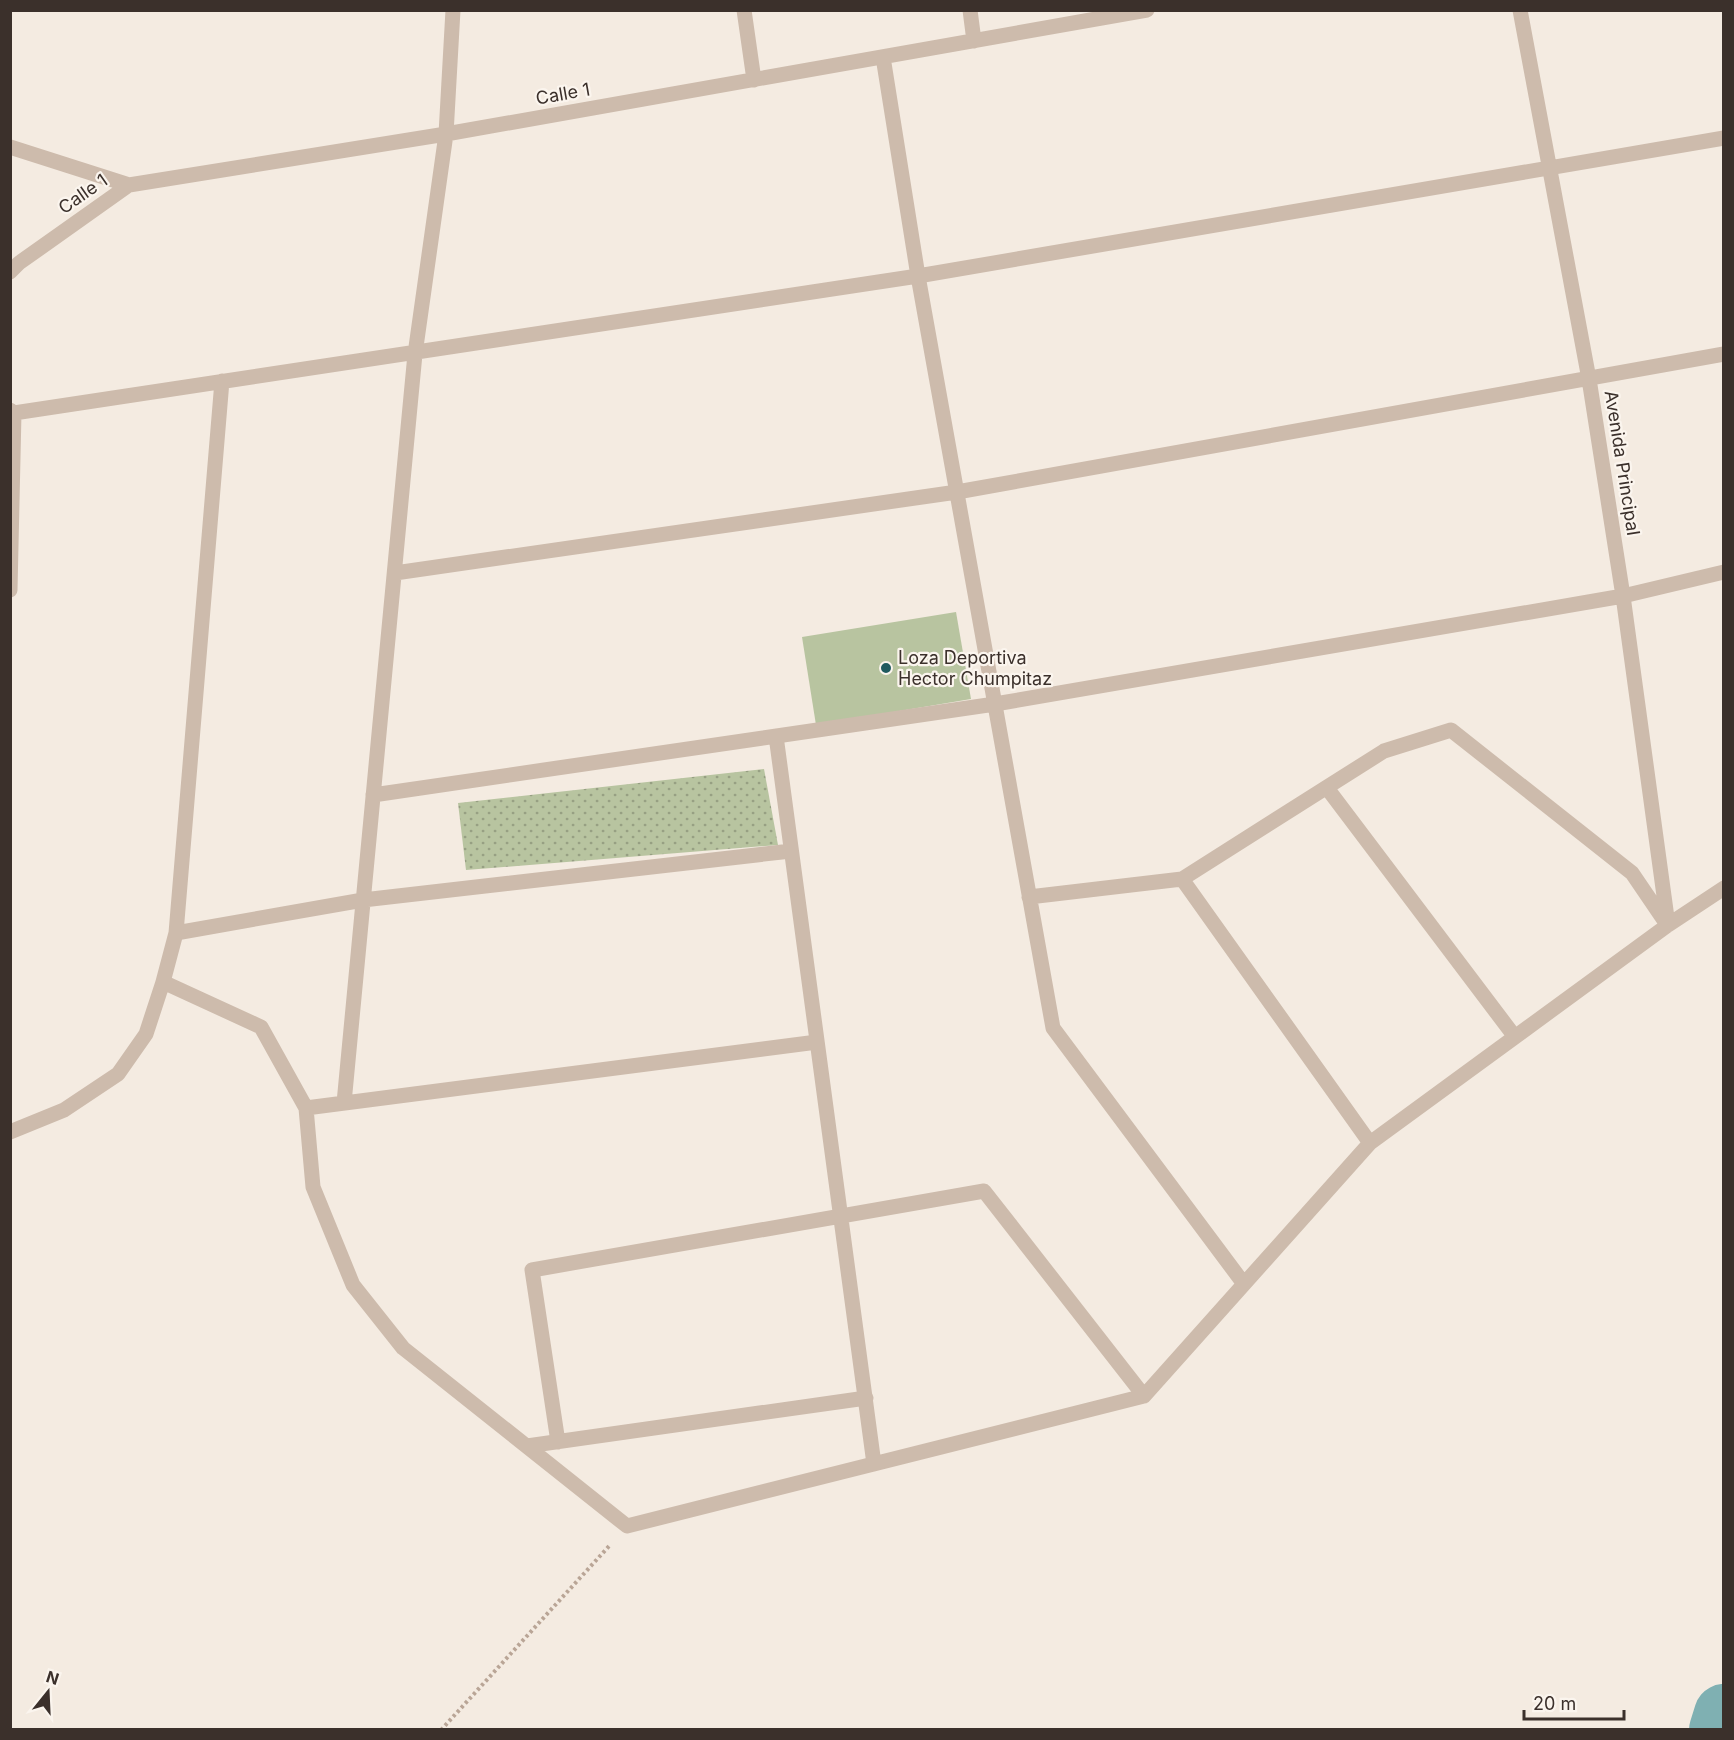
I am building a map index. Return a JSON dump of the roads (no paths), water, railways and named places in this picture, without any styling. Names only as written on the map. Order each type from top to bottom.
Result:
[{"type":"street","points":[[344,1103],[415,354],[446,134],[453,10]]},
{"type":"street","points":[[744,10],[754,80]]},
{"type":"street","points":[[970,10],[974,41]]},
{"type":"street","name":"Calle 1","points":[[10,272],[19,263],[129,185],[446,134],[1147,10]]},
{"type":"street","name":"Avenida Principal","points":[[1520,10],[1589,379],[1623,596],[1668,925]]},
{"type":"street","points":[[883,57],[918,276],[1053,1028],[1244,1284]]},
{"type":"street","points":[[10,590],[12,412],[415,354],[918,276],[1724,138]]},
{"type":"street","points":[[10,147],[129,185]]},
{"type":"street","points":[[395,573],[957,492],[1724,354]]},
{"type":"street","points":[[10,1132],[64,1110],[118,1074],[146,1034],[163,982],[176,933],[222,381]]},
{"type":"street","points":[[373,795],[995,704],[1623,596],[1724,572]]},
{"type":"street","points":[[1029,897],[1182,879],[1384,751],[1452,730],[1632,873],[1668,925]]},
{"type":"street","points":[[776,736],[874,1464]]},
{"type":"street","points":[[1327,788],[1515,1037]]},
{"type":"street","points":[[176,933],[363,900],[791,851]]},
{"type":"street","points":[[1182,879],[1370,1143]]},
{"type":"street","points":[[163,982],[261,1027],[306,1108],[313,1187],[353,1285],[403,1348],[627,1526],[1144,1396],[1370,1143],[1668,925],[1724,888]]},
{"type":"street","points":[[306,1108],[817,1042]]},
{"type":"street","points":[[558,1442],[532,1270],[984,1191],[1144,1396]]},
{"type":"street","points":[[528,1446],[866,1398]]},
{"type":"waterway","points":[[1719,1730],[1724,1714]]},
{"type":"place","name":"Loza Deportiva Hector Chumpitaz","points":[[886,668]]}]
